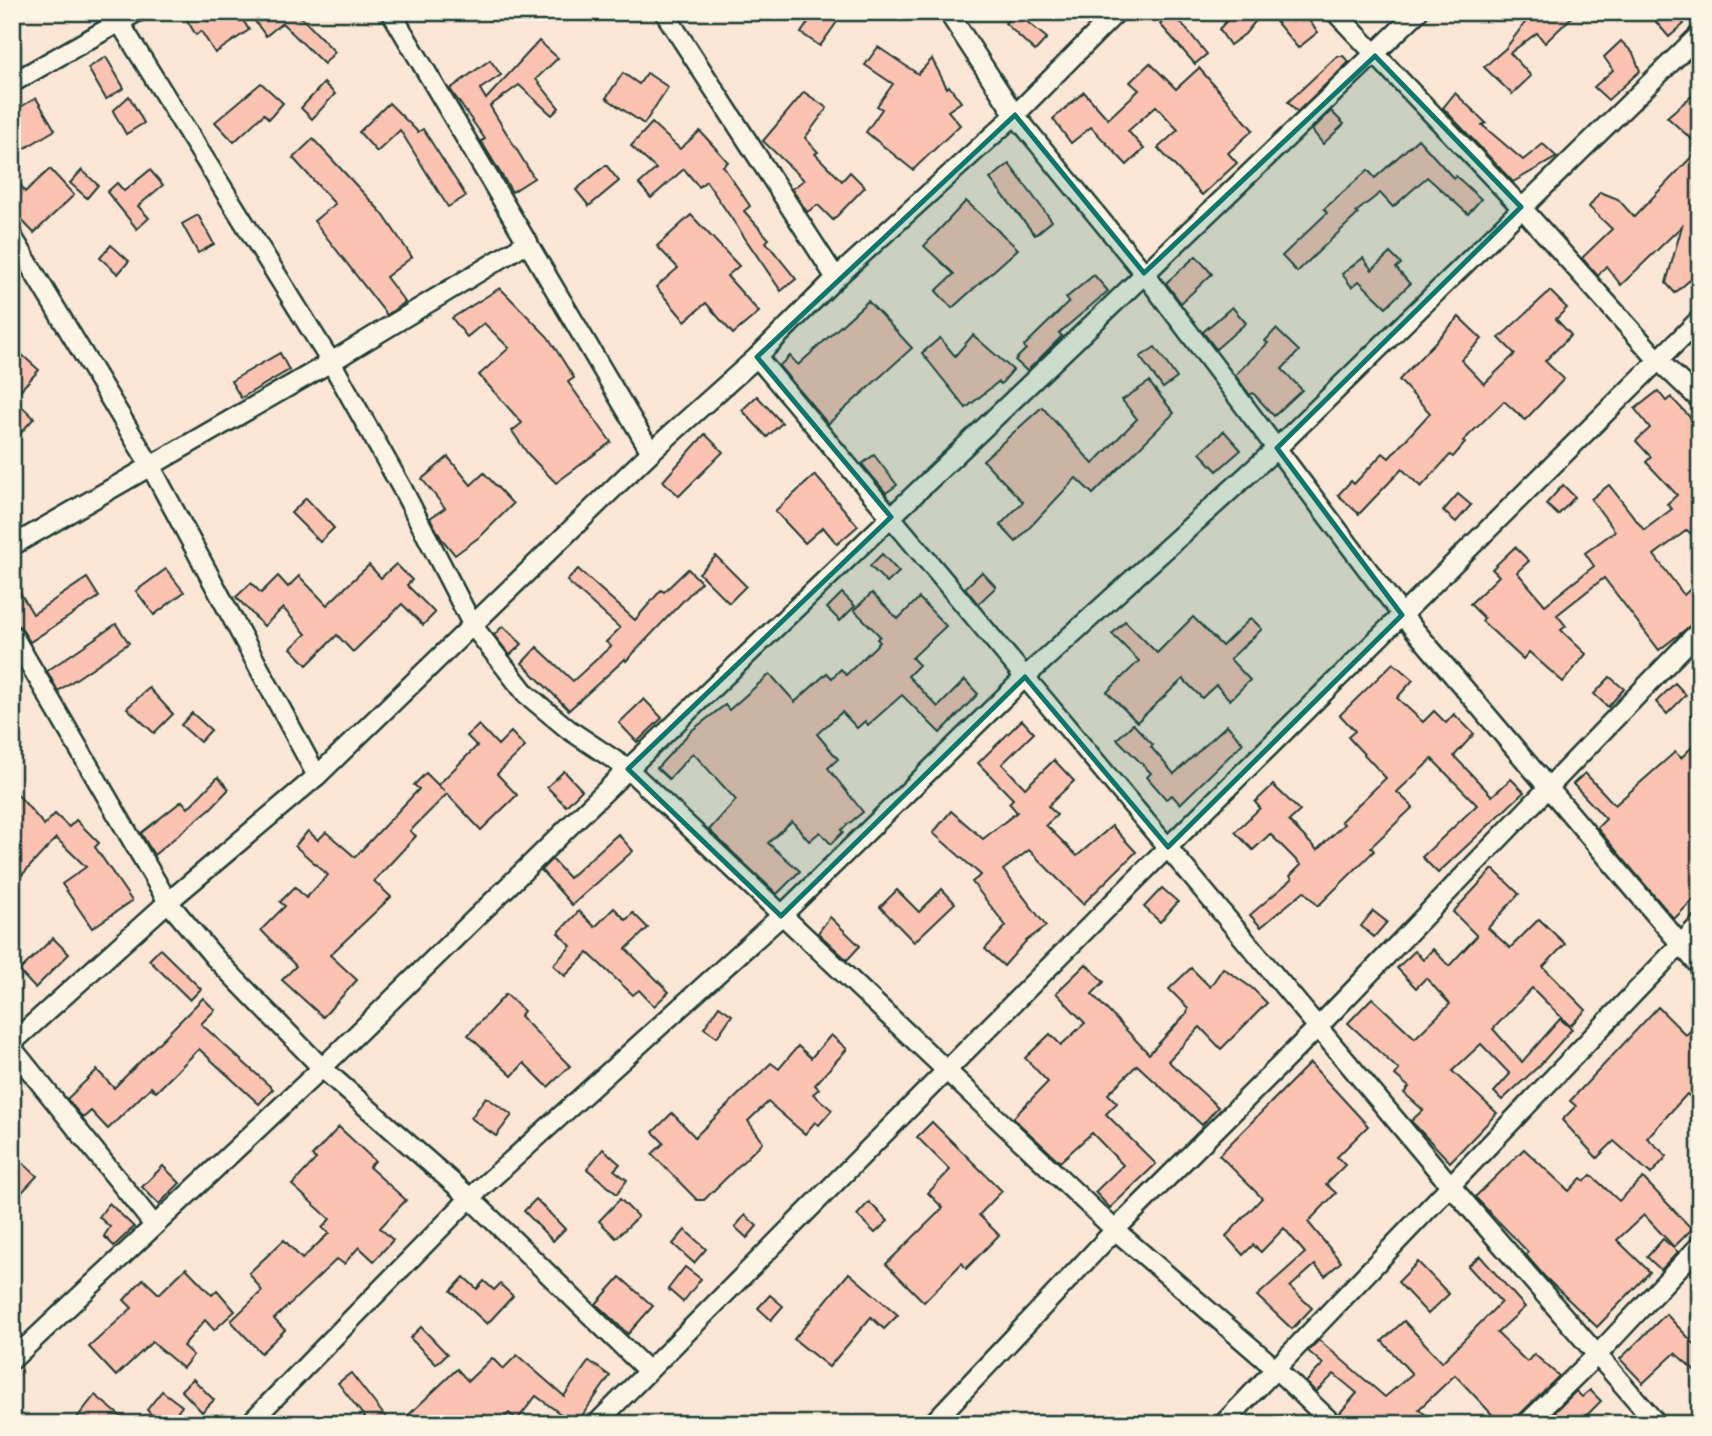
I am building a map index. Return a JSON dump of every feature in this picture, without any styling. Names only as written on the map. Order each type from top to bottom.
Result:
[{"type":"street","points":[[12,83],[116,18],[137,12]]},
{"type":"street","points":[[391,12],[651,452]]},
{"type":"street","points":[[684,12],[667,19],[836,278]]},
{"type":"street","points":[[948,12],[1015,115],[1144,274],[1402,615],[1700,967]]},
{"type":"street","points":[[153,1225],[12,1045],[168,902],[317,776],[651,452],[757,358],[836,278],[1015,115],[1118,12]]},
{"type":"street","points":[[1335,12],[1521,207],[1659,361],[1700,400]]},
{"type":"street","points":[[12,1360],[322,1068],[628,769],[1419,12]]},
{"type":"street","points":[[116,18],[331,362],[403,490],[473,626],[526,694],[568,729],[628,769],[1115,1230],[1276,1369],[1333,1424]]},
{"type":"street","points":[[249,1424],[470,1198],[781,916],[1025,677],[1277,448],[1700,34]]},
{"type":"street","points":[[12,236],[150,465],[317,776]]},
{"type":"street","points":[[12,546],[331,362],[528,242]]},
{"type":"street","points":[[596,1424],[1168,846],[1700,319]]},
{"type":"street","points":[[757,358],[1450,1185],[1657,1424]]},
{"type":"street","points":[[932,1424],[1115,1230],[1318,1027],[1700,630]]},
{"type":"street","points":[[12,634],[168,902],[215,958],[322,1068],[470,1198],[648,1371]]},
{"type":"street","points":[[1223,1424],[1700,924]]},
{"type":"street","points":[[1525,1424],[1598,1353],[1700,1245]]},
{"type":"highlighted area","points":[[1375,56],[1521,207],[1277,448],[1402,615],[1168,847],[1025,677],[781,916],[628,769],[891,517],[757,357],[1015,115],[1144,273]]},
{"type":"building","points":[[182,12],[203,12],[208,21],[222,12],[238,12],[249,30],[215,53],[201,31],[196,35]]},
{"type":"building","points":[[248,12],[296,12],[335,52],[324,64],[282,23],[266,36]]},
{"type":"building","points":[[815,12],[844,12],[820,46],[801,33]]},
{"type":"building","points":[[1015,12],[1047,38],[1035,51],[1005,23]]},
{"type":"building","points":[[1235,12],[1263,12],[1245,34],[1230,45],[1219,29]]},
{"type":"building","points":[[1268,12],[1302,12],[1318,32],[1298,48]]},
{"type":"building","points":[[1533,12],[1577,12],[1545,43],[1537,33],[1510,53],[1531,76],[1512,94],[1484,67],[1506,48]]},
{"type":"building","points":[[1665,12],[1674,12],[1684,24],[1669,37],[1656,22]]},
{"type":"building","points":[[1173,13],[1207,54],[1195,64],[1160,24]]},
{"type":"building","points":[[539,41],[558,58],[536,79],[559,108],[552,115],[519,85],[490,106],[534,178],[512,192],[481,141],[485,139],[450,89],[490,60],[501,75],[480,89],[486,99]]},
{"type":"building","points":[[1621,41],[1633,53],[1640,71],[1608,100],[1594,87],[1613,70],[1604,57]]},
{"type":"building","points":[[878,47],[918,74],[932,59],[947,88],[949,86],[961,102],[948,111],[960,125],[913,170],[866,132],[882,109],[877,106],[893,84],[865,65]]},
{"type":"building","points":[[1337,56],[1343,56],[1349,62],[1297,112],[1288,102]]},
{"type":"building","points":[[106,57],[124,88],[106,99],[88,68]]},
{"type":"building","points":[[1150,63],[1176,89],[1199,68],[1253,130],[1228,153],[1237,163],[1202,195],[1158,148],[1178,130],[1156,106],[1128,131],[1144,149],[1127,165],[1091,127],[1071,143],[1053,119],[1084,92],[1108,119],[1139,90],[1130,82]]},
{"type":"building","points":[[623,73],[639,84],[647,73],[668,87],[644,124],[606,98]]},
{"type":"building","points":[[261,83],[283,103],[269,119],[264,114],[234,142],[215,122]]},
{"type":"building","points":[[324,83],[335,94],[312,119],[301,108]]},
{"type":"building","points":[[1700,89],[1700,147],[1667,117]]},
{"type":"building","points":[[804,92],[827,108],[805,138],[818,152],[815,154],[842,181],[850,172],[865,187],[833,220],[818,205],[807,212],[792,189],[804,180],[763,141]]},
{"type":"building","points":[[1455,93],[1486,123],[1482,125],[1523,160],[1543,144],[1557,157],[1513,182],[1443,108]]},
{"type":"building","points":[[129,96],[144,123],[126,134],[113,111]]},
{"type":"building","points":[[36,98],[55,130],[12,156],[12,112]]},
{"type":"building","points":[[389,103],[418,132],[423,129],[466,196],[448,207],[400,130],[377,152],[359,132]]},
{"type":"building","points":[[1331,111],[1344,124],[1323,144],[1312,130]]},
{"type":"building","points":[[652,123],[680,149],[700,131],[728,162],[723,166],[750,206],[744,211],[769,239],[766,242],[796,279],[781,291],[706,181],[699,187],[684,169],[651,198],[639,184],[656,169],[631,146]]},
{"type":"building","points":[[313,139],[382,213],[412,257],[386,277],[405,302],[387,315],[314,221],[335,204],[293,158]]},
{"type":"building","points":[[1418,139],[1454,179],[1456,176],[1481,199],[1468,214],[1427,177],[1393,207],[1380,193],[1356,212],[1358,214],[1297,272],[1282,256],[1327,213],[1324,209],[1368,170],[1375,178]]},
{"type":"building","points":[[1700,148],[1700,271],[1675,293],[1666,283],[1682,226],[1621,285],[1606,266],[1598,276],[1582,258],[1612,229],[1589,207],[1600,192],[1618,199],[1634,217]]},
{"type":"building","points":[[1009,164],[1052,221],[1035,235],[990,179]]},
{"type":"building","points":[[606,165],[619,181],[589,206],[576,190]]},
{"type":"building","points":[[50,169],[74,195],[34,233],[12,210],[12,170],[25,192]]},
{"type":"building","points":[[82,170],[98,185],[87,198],[70,183]]},
{"type":"building","points":[[150,170],[163,185],[138,206],[149,218],[137,229],[107,192],[117,183],[124,191]]},
{"type":"building","points":[[966,201],[1018,249],[952,308],[936,291],[954,274],[924,246]]},
{"type":"building","points":[[198,215],[214,244],[198,253],[182,224]]},
{"type":"building","points":[[691,215],[739,266],[727,276],[759,312],[733,334],[706,303],[685,321],[656,287],[678,268],[657,246]]},
{"type":"building","points":[[111,245],[129,261],[118,274],[100,258]]},
{"type":"building","points":[[1390,253],[1401,264],[1396,268],[1410,284],[1386,307],[1359,281],[1352,287],[1342,274],[1363,258],[1372,270]]},
{"type":"building","points":[[1196,256],[1212,274],[1181,303],[1166,283]]},
{"type":"building","points":[[1094,275],[1108,291],[1059,333],[1062,336],[1027,371],[1015,360],[1026,349],[1024,346],[1069,302],[1066,298]]},
{"type":"building","points":[[500,288],[548,337],[574,378],[568,382],[611,442],[556,483],[528,454],[512,431],[522,423],[479,375],[509,348],[484,323],[467,337],[452,318]]},
{"type":"building","points":[[1550,291],[1567,308],[1556,319],[1571,335],[1545,361],[1564,379],[1525,420],[1504,401],[1463,441],[1465,443],[1453,457],[1450,455],[1421,487],[1402,469],[1359,514],[1338,495],[1351,481],[1354,484],[1383,453],[1389,458],[1430,413],[1399,380],[1459,317],[1482,339],[1461,360],[1484,384],[1515,354],[1499,338]]},
{"type":"building","points":[[868,301],[912,348],[828,424],[779,366],[790,356],[798,365]]},
{"type":"building","points":[[1232,307],[1246,323],[1216,349],[1203,332]]},
{"type":"building","points":[[1276,329],[1299,351],[1282,369],[1302,390],[1274,416],[1253,393],[1250,395],[1235,375],[1268,343],[1265,341]]},
{"type":"building","points":[[973,335],[1013,370],[1001,384],[998,382],[966,408],[922,353],[940,338],[955,356]]},
{"type":"building","points":[[12,346],[39,370],[13,398],[34,418],[12,443]]},
{"type":"building","points":[[1155,347],[1177,378],[1163,388],[1140,357]]},
{"type":"building","points":[[280,353],[289,370],[241,398],[231,381]]},
{"type":"building","points":[[1149,382],[1174,413],[1093,494],[1076,478],[1016,542],[1000,525],[1023,502],[983,460],[1042,407],[1093,464],[1137,419],[1122,400]]},
{"type":"building","points":[[1658,391],[1666,401],[1671,397],[1700,428],[1700,543],[1687,530],[1654,555],[1684,595],[1700,580],[1700,604],[1692,612],[1699,619],[1659,650],[1604,578],[1557,615],[1566,626],[1561,630],[1586,654],[1563,682],[1529,652],[1523,659],[1482,621],[1484,618],[1470,604],[1499,576],[1492,569],[1515,547],[1529,561],[1517,572],[1545,605],[1594,566],[1585,553],[1615,531],[1591,499],[1609,485],[1644,530],[1672,509],[1667,504],[1677,495],[1646,462],[1651,457],[1636,441],[1650,428],[1635,409]]},
{"type":"building","points":[[757,396],[782,423],[767,437],[742,410]]},
{"type":"building","points":[[1224,431],[1241,450],[1217,471],[1200,453]]},
{"type":"building","points":[[705,434],[723,452],[679,496],[663,481]]},
{"type":"building","points":[[874,455],[897,485],[886,493],[862,464]]},
{"type":"building","points":[[448,457],[471,485],[484,473],[513,504],[482,535],[455,555],[430,518],[445,508],[422,479]]},
{"type":"building","points":[[815,475],[858,526],[837,544],[823,527],[805,543],[775,511]]},
{"type":"building","points":[[1563,485],[1575,497],[1558,515],[1546,504]]},
{"type":"building","points":[[1458,494],[1471,505],[1456,522],[1443,511]]},
{"type":"building","points":[[306,498],[334,528],[320,542],[291,513]]},
{"type":"building","points":[[882,554],[899,572],[887,583],[870,566]]},
{"type":"building","points":[[716,556],[746,586],[729,603],[699,573]]},
{"type":"building","points":[[396,564],[412,580],[407,585],[435,613],[423,625],[402,604],[353,652],[337,635],[307,665],[291,648],[306,634],[283,608],[264,626],[236,597],[251,583],[261,593],[278,576],[288,587],[299,576],[327,605],[369,565],[381,578]]},
{"type":"building","points":[[166,569],[184,592],[154,615],[136,591]]},
{"type":"building","points":[[578,569],[635,620],[661,590],[664,592],[688,569],[701,582],[626,661],[625,659],[569,710],[522,663],[537,647],[573,681],[611,646],[606,642],[620,628],[567,581]]},
{"type":"building","points":[[982,572],[996,587],[978,604],[965,588]]},
{"type":"building","points":[[87,578],[99,597],[30,642],[21,628],[12,623],[12,579],[33,614]]},
{"type":"building","points":[[842,593],[855,606],[840,621],[827,608]]},
{"type":"building","points":[[872,593],[898,619],[919,598],[946,626],[912,658],[919,665],[908,676],[938,707],[965,680],[978,694],[940,733],[902,695],[868,725],[865,721],[857,728],[842,712],[817,734],[838,759],[828,768],[863,812],[841,830],[843,832],[831,844],[820,832],[809,841],[792,821],[768,843],[800,871],[777,894],[709,830],[736,800],[693,753],[669,779],[657,768],[691,731],[725,705],[729,710],[770,674],[795,702],[827,673],[832,678],[841,669],[846,675],[880,642],[877,639],[880,636],[854,610]]},
{"type":"building","points":[[1193,617],[1222,646],[1251,618],[1262,629],[1230,659],[1250,680],[1230,700],[1216,685],[1202,698],[1183,679],[1137,722],[1107,692],[1139,661],[1112,634],[1125,621],[1157,653]]},
{"type":"building","points":[[116,624],[129,643],[58,691],[47,671]]},
{"type":"building","points":[[503,626],[522,644],[510,655],[494,635]]},
{"type":"building","points":[[1393,663],[1413,680],[1397,698],[1423,722],[1434,711],[1446,723],[1454,714],[1474,734],[1454,756],[1492,796],[1511,779],[1524,792],[1438,873],[1422,857],[1477,805],[1432,759],[1397,792],[1413,807],[1371,847],[1374,851],[1318,906],[1304,891],[1261,927],[1250,915],[1292,879],[1290,876],[1301,865],[1270,834],[1253,850],[1235,832],[1260,808],[1255,802],[1273,785],[1300,811],[1289,821],[1317,850],[1344,824],[1341,821],[1386,778],[1348,737],[1355,731],[1340,715]]},
{"type":"building","points":[[1610,677],[1624,689],[1608,707],[1594,694]]},
{"type":"building","points":[[1675,683],[1686,695],[1667,714],[1656,702]]},
{"type":"building","points":[[149,688],[173,714],[154,733],[127,708]]},
{"type":"building","points":[[644,699],[662,718],[637,742],[619,723]]},
{"type":"building","points":[[192,713],[211,730],[200,742],[181,725]]},
{"type":"building","points":[[1022,720],[1034,733],[1002,764],[1025,788],[1054,760],[1074,781],[1048,806],[1057,815],[1046,825],[1077,856],[1112,826],[1136,852],[1083,904],[1029,850],[1003,870],[1046,926],[1026,941],[1004,966],[985,949],[1006,926],[972,882],[981,875],[933,833],[951,811],[983,839],[1017,812],[1009,803],[1013,799],[978,763]]},
{"type":"building","points":[[1133,724],[1153,745],[1151,747],[1174,774],[1227,725],[1243,743],[1180,804],[1172,795],[1166,799],[1147,777],[1151,773],[1117,739]]},
{"type":"building","points":[[479,725],[498,745],[511,732],[525,747],[497,774],[517,795],[481,830],[447,794],[410,831],[416,836],[374,881],[391,897],[330,955],[357,980],[323,1017],[282,980],[296,966],[261,930],[285,906],[280,902],[295,887],[306,898],[328,875],[295,846],[308,831],[318,840],[326,832],[355,857],[419,789],[414,785],[426,773],[438,785],[477,746],[467,736]]},
{"type":"building","points":[[1700,739],[1700,893],[1674,919],[1597,828],[1606,819],[1573,784],[1585,773],[1615,805],[1675,752],[1681,758]]},
{"type":"building","points":[[564,771],[582,790],[566,806],[547,787]]},
{"type":"building","points":[[218,777],[229,789],[211,808],[154,855],[141,833],[182,801],[188,808]]},
{"type":"building","points":[[12,788],[44,825],[55,814],[69,827],[76,820],[99,843],[95,847],[132,901],[92,928],[62,884],[86,867],[56,838],[12,886],[12,860],[17,854],[12,848]]},
{"type":"building","points":[[618,834],[633,851],[572,905],[541,870],[552,859],[569,878]]},
{"type":"building","points":[[1493,869],[1519,894],[1488,928],[1510,948],[1539,919],[1565,944],[1543,967],[1586,1010],[1570,1026],[1532,988],[1493,1029],[1522,1062],[1560,1019],[1572,1029],[1540,1065],[1502,1100],[1494,1092],[1510,1074],[1481,1044],[1452,1071],[1497,1113],[1450,1162],[1411,1121],[1423,1110],[1404,1093],[1409,1087],[1395,1075],[1399,1070],[1348,1023],[1372,998],[1415,1038],[1450,1004],[1426,978],[1416,988],[1397,968],[1415,951],[1423,960],[1433,949],[1449,966],[1477,936],[1453,912]]},
{"type":"building","points":[[1162,888],[1178,902],[1160,922],[1144,907]]},
{"type":"building","points":[[942,889],[955,903],[914,942],[880,907],[897,890],[919,912]]},
{"type":"building","points":[[614,908],[626,920],[633,913],[648,928],[626,949],[669,992],[654,1006],[639,990],[633,995],[588,953],[565,976],[553,965],[571,946],[558,933],[579,911],[595,927]]},
{"type":"building","points":[[1373,911],[1387,922],[1374,937],[1361,926]]},
{"type":"building","points":[[830,917],[860,946],[847,960],[818,933]]},
{"type":"building","points":[[53,938],[69,954],[35,988],[19,971]]},
{"type":"building","points":[[160,949],[201,989],[190,1000],[149,960]]},
{"type":"building","points":[[1086,964],[1104,982],[1092,994],[1149,1054],[1187,1013],[1188,1008],[1169,989],[1191,968],[1210,987],[1223,968],[1252,988],[1267,1003],[1221,1049],[1200,1027],[1168,1061],[1218,1107],[1202,1125],[1137,1065],[1108,1094],[1117,1103],[1106,1114],[1156,1164],[1110,1208],[1095,1192],[1123,1165],[1092,1133],[1060,1162],[1013,1118],[1048,1082],[1025,1058],[1050,1034],[1061,1045],[1085,1023],[1056,993]]},
{"type":"building","points":[[506,994],[524,1011],[520,1016],[570,1066],[548,1087],[524,1063],[512,1076],[468,1035]]},
{"type":"building","points":[[203,998],[215,1010],[201,1024],[273,1089],[259,1104],[199,1049],[156,1092],[151,1087],[108,1129],[91,1111],[83,1118],[67,1099],[97,1070],[114,1088]]},
{"type":"building","points":[[719,1006],[732,1015],[717,1037],[704,1028]]},
{"type":"building","points":[[1658,1007],[1686,1035],[1700,1022],[1700,1105],[1687,1094],[1647,1138],[1667,1156],[1651,1174],[1614,1141],[1597,1158],[1562,1120],[1576,1106],[1570,1101]]},
{"type":"building","points":[[831,1035],[847,1049],[815,1085],[819,1089],[813,1094],[832,1110],[819,1125],[815,1122],[805,1134],[768,1102],[748,1121],[763,1142],[704,1200],[697,1200],[652,1154],[664,1143],[653,1132],[672,1113],[695,1137],[771,1063],[779,1069],[798,1046],[811,1058]]},
{"type":"building","points":[[1310,1063],[1368,1126],[1337,1157],[1345,1165],[1326,1184],[1336,1193],[1308,1222],[1341,1262],[1325,1276],[1315,1265],[1290,1287],[1312,1308],[1292,1329],[1257,1296],[1305,1253],[1284,1228],[1261,1252],[1253,1245],[1243,1255],[1226,1236],[1262,1198],[1219,1155]]},
{"type":"building","points":[[486,1097],[512,1115],[496,1136],[471,1118]]},
{"type":"building","points":[[932,1122],[1002,1191],[979,1215],[999,1235],[966,1269],[962,1263],[924,1302],[886,1264],[943,1208],[928,1193],[950,1170],[917,1137]]},
{"type":"building","points":[[339,1127],[375,1161],[369,1167],[406,1200],[380,1228],[393,1240],[374,1261],[359,1247],[344,1264],[337,1259],[274,1319],[285,1330],[261,1353],[231,1321],[262,1291],[249,1273],[284,1240],[302,1259],[329,1233],[322,1228],[330,1219],[292,1185],[316,1159],[312,1156]]},
{"type":"building","points":[[603,1149],[620,1164],[614,1170],[627,1180],[617,1194],[587,1169]]},
{"type":"building","points":[[1524,1149],[1569,1191],[1581,1178],[1585,1181],[1591,1175],[1619,1201],[1643,1178],[1692,1229],[1674,1247],[1644,1215],[1617,1240],[1650,1272],[1597,1327],[1544,1276],[1526,1255],[1528,1252],[1475,1197]]},
{"type":"building","points":[[12,1153],[37,1176],[12,1203]]},
{"type":"building","points":[[163,1166],[180,1183],[159,1204],[142,1187]]},
{"type":"building","points":[[536,1199],[565,1229],[553,1241],[524,1211]]},
{"type":"building","points":[[620,1199],[638,1217],[616,1238],[599,1221]]},
{"type":"building","points":[[869,1202],[888,1221],[875,1233],[857,1215]]},
{"type":"building","points":[[109,1203],[134,1227],[114,1246],[104,1236],[110,1227],[99,1217]]},
{"type":"building","points":[[745,1215],[757,1226],[747,1238],[735,1227]]},
{"type":"building","points":[[685,1230],[706,1249],[694,1263],[673,1244]]},
{"type":"building","points":[[1663,1239],[1678,1252],[1661,1270],[1647,1257]]},
{"type":"building","points":[[1480,1256],[1525,1307],[1497,1333],[1527,1362],[1534,1354],[1559,1376],[1518,1416],[1515,1424],[1501,1424],[1455,1375],[1419,1409],[1435,1424],[1344,1424],[1339,1414],[1357,1393],[1334,1374],[1316,1392],[1306,1382],[1323,1364],[1308,1351],[1319,1340],[1385,1397],[1412,1374],[1382,1341],[1404,1321],[1442,1362],[1501,1302],[1468,1266]]},
{"type":"building","points":[[1418,1262],[1449,1294],[1428,1314],[1398,1282]]},
{"type":"building","points":[[685,1267],[701,1279],[683,1302],[668,1289]]},
{"type":"building","points":[[186,1268],[212,1295],[217,1290],[235,1311],[214,1330],[205,1320],[183,1346],[193,1355],[183,1368],[152,1342],[116,1376],[89,1347],[132,1308],[124,1300],[143,1279],[159,1294]]},
{"type":"building","points":[[849,1273],[898,1315],[884,1329],[871,1317],[829,1367],[794,1339]]},
{"type":"building","points":[[464,1277],[477,1289],[484,1281],[494,1290],[500,1284],[513,1296],[487,1324],[451,1291]]},
{"type":"building","points":[[620,1277],[653,1306],[628,1334],[596,1304]]},
{"type":"building","points":[[770,1295],[783,1306],[771,1320],[758,1308]]},
{"type":"building","points":[[1666,1314],[1700,1350],[1700,1375],[1675,1353],[1643,1383],[1620,1359]]},
{"type":"building","points":[[421,1327],[447,1354],[436,1364],[410,1338]]},
{"type":"building","points":[[517,1355],[564,1396],[589,1361],[610,1376],[576,1424],[553,1424],[562,1415],[536,1396],[517,1420],[509,1413],[498,1424],[399,1424],[457,1369],[468,1381],[492,1358],[503,1369]]},
{"type":"building","points":[[351,1373],[391,1424],[370,1424],[338,1383]]},
{"type":"building","points":[[193,1379],[214,1400],[202,1412],[181,1390]]},
{"type":"building","points":[[1590,1390],[1601,1401],[1578,1424],[1561,1424],[1552,1415],[1576,1391],[1582,1397]]},
{"type":"building","points":[[162,1391],[182,1406],[169,1424],[160,1424],[147,1410]]},
{"type":"building","points":[[95,1395],[130,1424],[72,1424]]}]
